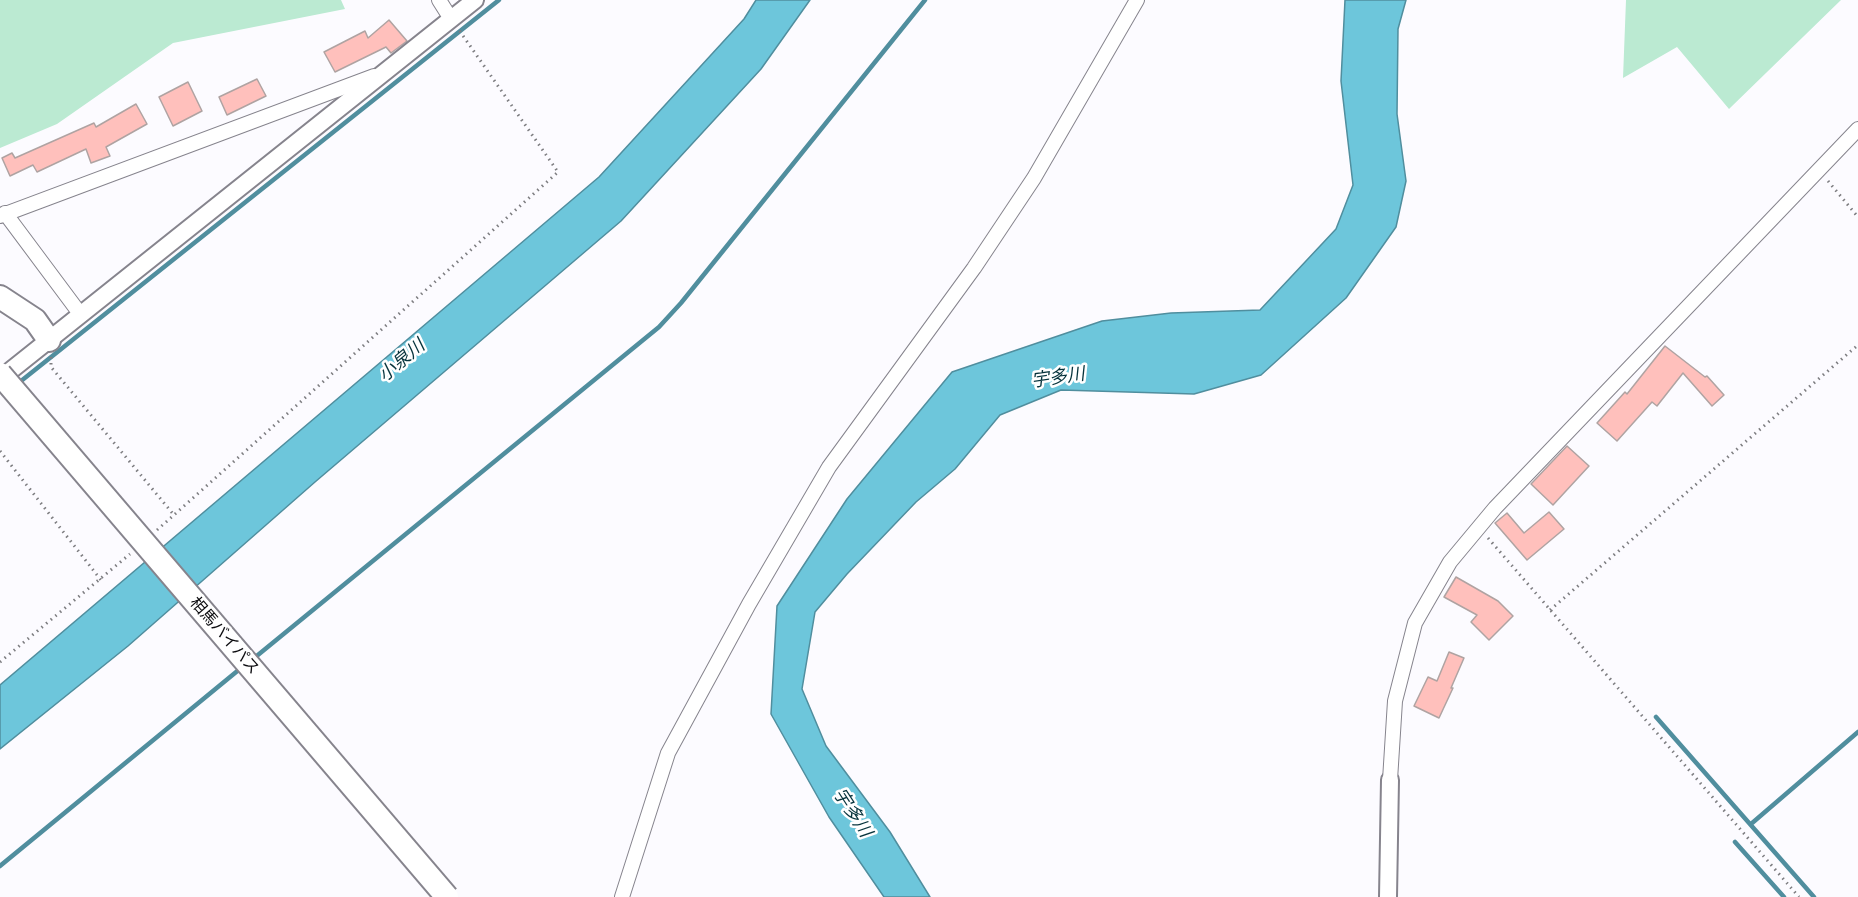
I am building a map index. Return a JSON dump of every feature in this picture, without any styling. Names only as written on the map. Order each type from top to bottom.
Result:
[{"type":"highway","points":[[0,297],[34,320],[49,340]]},
{"type":"highway","name":"相馬バイパス","points":[[0,377],[447,897]]},
{"type":"street","points":[[439,0],[452,19]]},
{"type":"street","points":[[0,377],[475,0]]},
{"type":"street","points":[[622,897],[668,753],[749,604],[829,468],[974,268],[1034,178],[1137,0]]},
{"type":"street","points":[[81,315],[2,215],[382,73]]},
{"type":"street","points":[[1388,897],[1390,780],[1395,701],[1415,623],[1450,562],[1503,499],[1858,129]]},
{"type":"path","points":[[150,536],[558,172],[452,19]]},
{"type":"path","points":[[1819,170],[1858,217]]},
{"type":"path","points":[[49,340],[51,367],[174,514]]},
{"type":"path","points":[[1550,610],[1858,345]]},
{"type":"path","points":[[0,451],[101,580]]},
{"type":"path","points":[[1479,528],[1799,897]]},
{"type":"path","points":[[0,662],[133,551]]},
{"type":"green space","points":[[0,0],[341,0],[345,9],[173,43],[57,124],[0,148]]},
{"type":"green space","points":[[1626,0],[1841,0],[1729,109],[1677,47],[1623,78]]},
{"type":"water","name":"小泉川","points":[[756,0],[810,0],[761,69],[621,221],[315,482],[128,646],[0,749],[0,685],[599,177],[744,19]]},
{"type":"water","name":"宇多川","points":[[1345,0],[1406,0],[1398,29],[1397,114],[1406,181],[1396,227],[1346,298],[1261,375],[1194,394],[1061,390],[1000,415],[955,469],[916,502],[847,574],[815,612],[802,689],[826,746],[890,832],[930,897],[884,897],[829,817],[771,714],[777,606],[847,499],[952,372],[1102,321],[1171,313],[1260,310],[1336,229],[1353,185],[1341,81]]},
{"type":"building","points":[[389,20],[407,41],[391,53],[386,47],[335,72],[324,52],[365,31],[368,38]]},
{"type":"building","points":[[257,79],[266,96],[227,115],[219,97]]},
{"type":"building","points":[[188,82],[202,111],[173,126],[159,97]]},
{"type":"building","points":[[136,104],[147,124],[106,147],[110,156],[91,163],[86,149],[37,172],[33,165],[10,176],[2,158],[12,153],[15,158],[94,123],[96,127]]},
{"type":"building","points":[[1665,346],[1705,377],[1707,376],[1724,395],[1712,406],[1683,373],[1657,406],[1652,402],[1617,441],[1597,423],[1625,392],[1627,394]]},
{"type":"building","points":[[1567,446],[1589,466],[1553,505],[1531,484]]},
{"type":"building","points":[[1549,512],[1564,529],[1527,560],[1495,523],[1507,513],[1524,533]]},
{"type":"building","points":[[1456,577],[1498,601],[1513,616],[1489,640],[1471,622],[1477,615],[1444,597]]},
{"type":"building","points":[[1449,652],[1464,658],[1439,718],[1414,706],[1428,677],[1437,681]]},
{"type":"waterway","points":[[16,385],[499,0]]},
{"type":"waterway","points":[[253,659],[659,327],[681,303],[925,0]]},
{"type":"waterway","points":[[0,866],[241,668]]},
{"type":"waterway","points":[[1656,717],[1814,897]]},
{"type":"waterway","points":[[1751,824],[1858,732]]},
{"type":"waterway","points":[[1735,842],[1784,897]]}]
